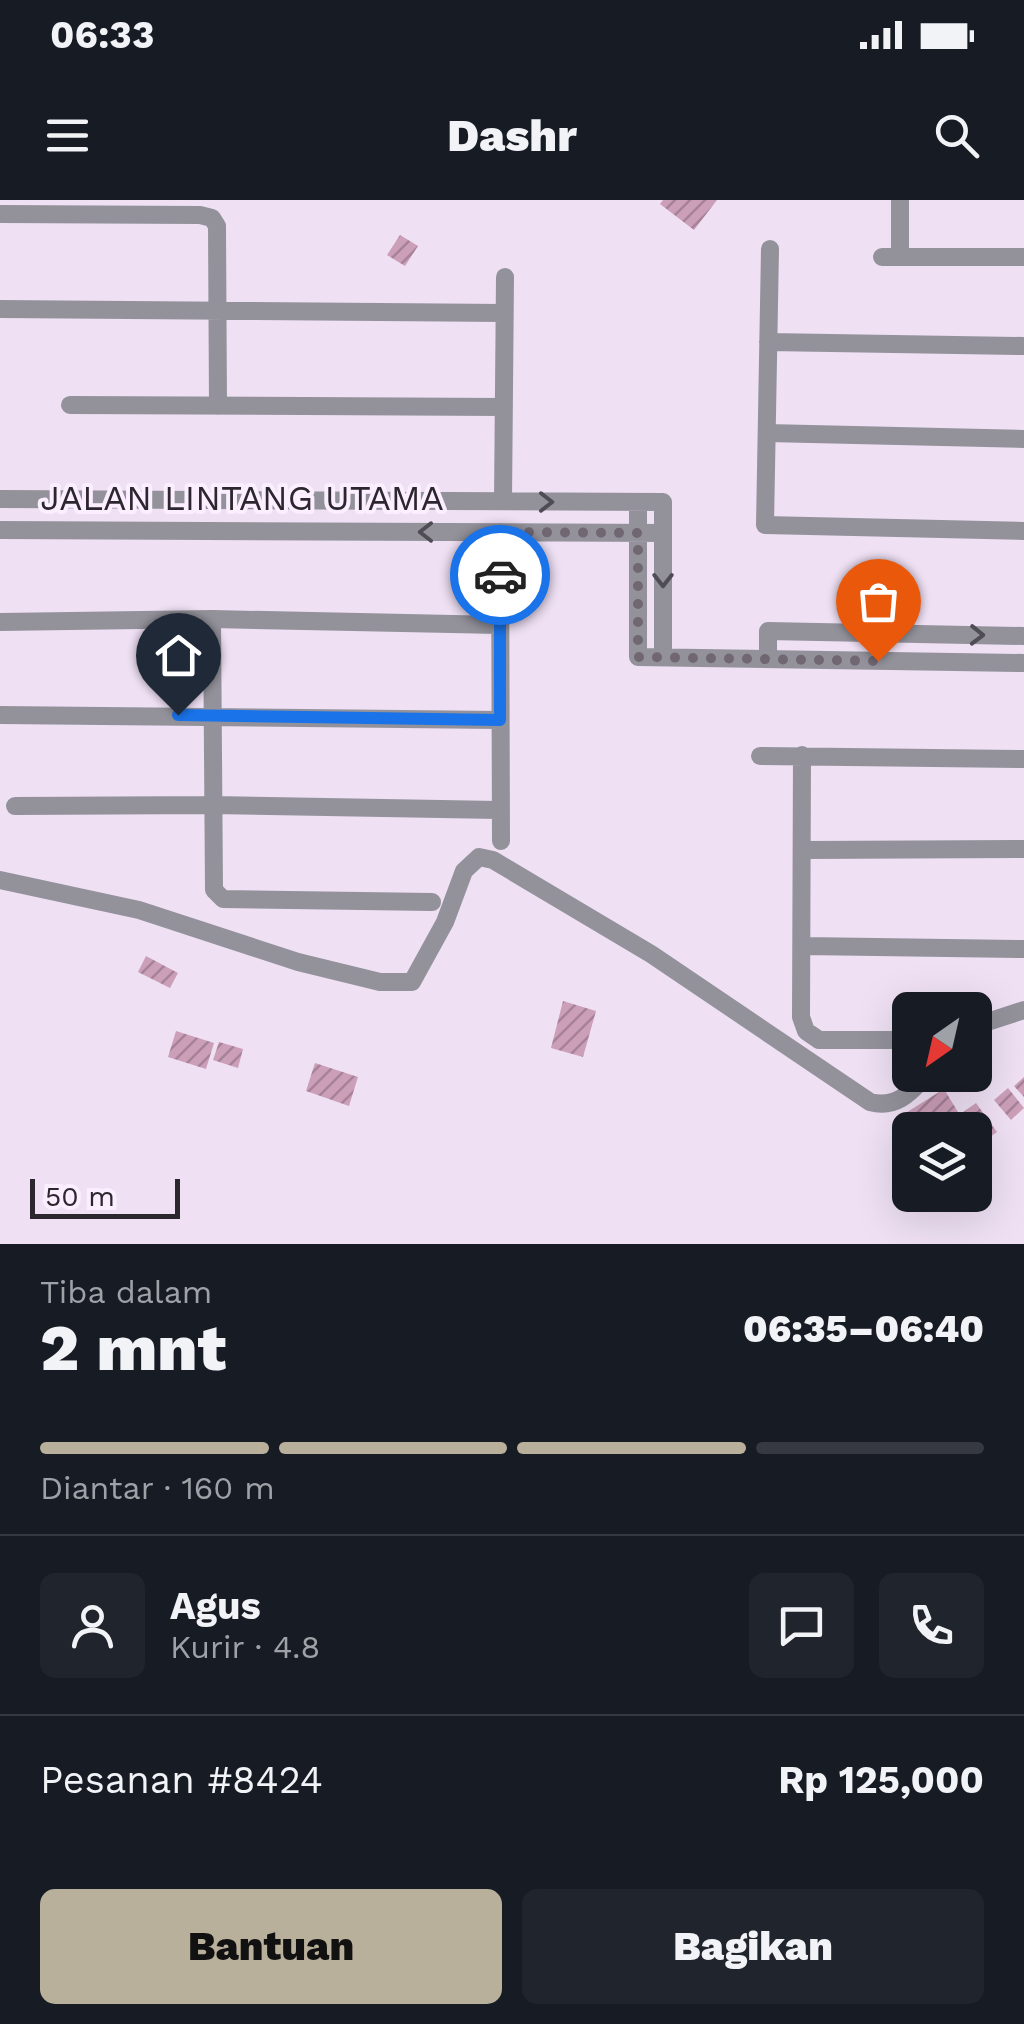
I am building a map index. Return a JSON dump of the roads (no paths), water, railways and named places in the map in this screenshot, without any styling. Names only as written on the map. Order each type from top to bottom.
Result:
[{"type":"street","points":[[900,200],[891,257],[1024,257]]},
{"type":"street","points":[[0,214],[200,214],[212,218],[217,226],[218,406]]},
{"type":"street","points":[[770,249],[766,525],[1024,531]]},
{"type":"street","points":[[503,502],[505,277]]},
{"type":"street","points":[[0,309],[504,313]]},
{"type":"street","points":[[768,342],[1024,346]]},
{"type":"street","points":[[70,404],[504,408]]},
{"type":"street","points":[[767,433],[1024,439]]},
{"type":"street","name":"JALAN LINTANG UTAMA","points":[[0,499],[663,502],[663,533],[0,530]]},
{"type":"street","points":[[204,500],[204,531]]},
{"type":"street","points":[[638,502],[638,657],[1024,663]]},
{"type":"street","points":[[500,532],[501,841]]},
{"type":"street","points":[[663,533],[663,658]]},
{"type":"street","points":[[0,622],[212,619],[500,625]]},
{"type":"street","points":[[212,619],[217,896],[432,902]]},
{"type":"street","points":[[768,659],[768,631],[1024,636]]},
{"type":"street","points":[[0,715],[500,720]]},
{"type":"street","points":[[802,755],[802,1016],[806,1031],[819,1040],[892,1040]]},
{"type":"street","points":[[760,756],[1024,759]]},
{"type":"street","points":[[15,806],[498,810]]},
{"type":"street","points":[[804,850],[1024,849]]},
{"type":"street","points":[[0,880],[139,910],[298,962],[380,982],[405,984],[412,982],[428,956],[464,872],[479,857],[493,860],[651,954],[870,1102],[883,1106],[909,1092]]},
{"type":"street","points":[[804,946],[1024,950]]},
{"type":"street","points":[[992,1020],[1024,1010]]}]
